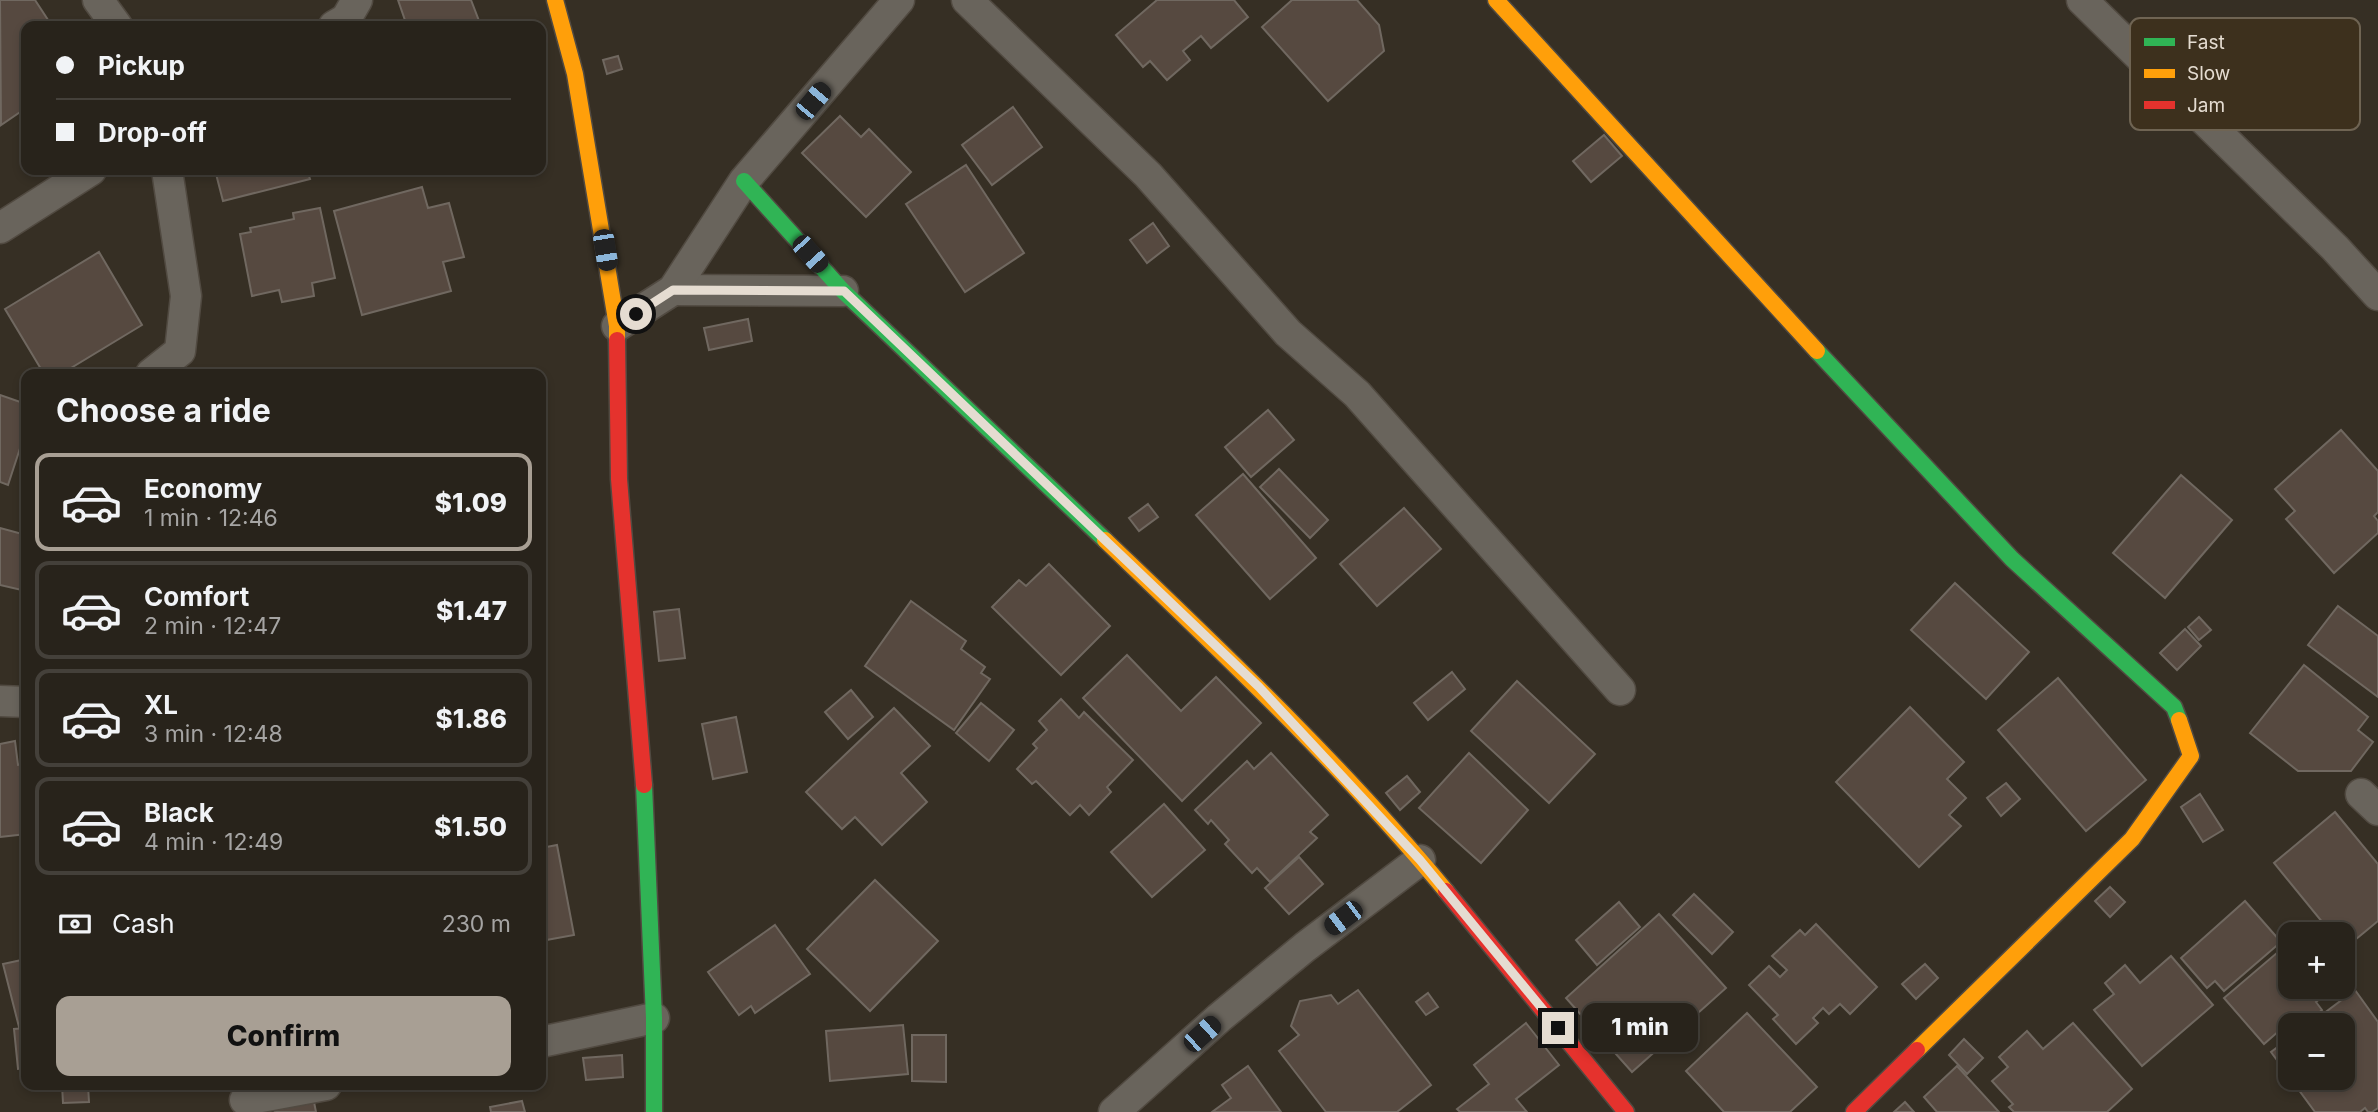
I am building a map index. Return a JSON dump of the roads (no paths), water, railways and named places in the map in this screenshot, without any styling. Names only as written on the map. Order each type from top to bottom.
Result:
[{"type":"street","points":[[98,0],[113,21]]},
{"type":"street","points":[[343,21],[357,0]]},
{"type":"street","points":[[555,0],[576,74],[617,326],[619,479],[645,796],[654,1018],[654,1112]]},
{"type":"street","points":[[617,326],[673,290],[744,181],[899,0]]},
{"type":"street","points":[[967,0],[1148,175],[1288,332],[1357,394],[1620,690]]},
{"type":"street","points":[[1496,0],[1759,289],[2012,559],[2174,707],[2187,744],[2191,757],[2132,839],[1854,1112]]},
{"type":"street","points":[[2082,0],[2130,47]]},
{"type":"street","points":[[2215,130],[2335,248],[2378,295]]},
{"type":"street","points":[[0,228],[83,175]]},
{"type":"street","points":[[157,369],[180,351],[186,296],[168,175]]},
{"type":"street","points":[[744,181],[844,291],[1259,687],[1420,860],[1626,1112]]},
{"type":"street","points":[[673,290],[844,291]]},
{"type":"street","points":[[0,701],[21,702]]},
{"type":"street","points":[[1114,1112],[1219,1018],[1420,860]]},
{"type":"street","points":[[546,1041],[654,1018]]},
{"type":"street","points":[[244,1099],[297,1090]]}]
